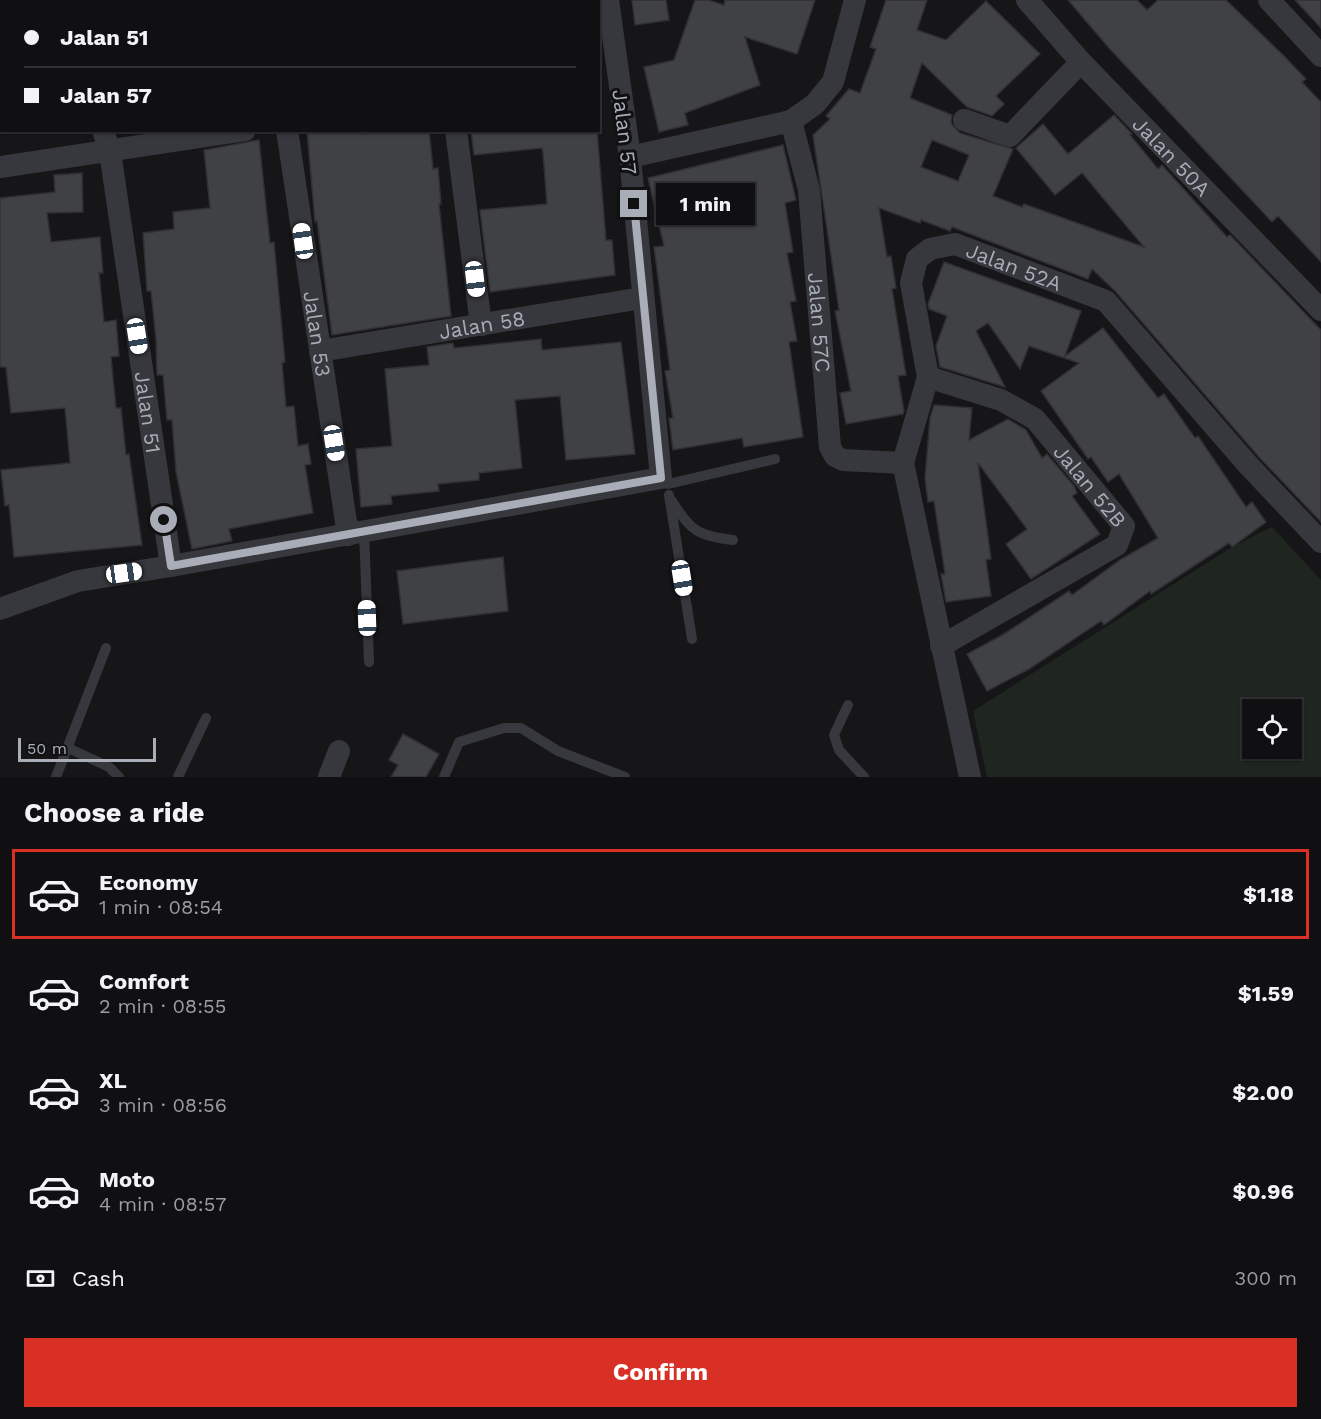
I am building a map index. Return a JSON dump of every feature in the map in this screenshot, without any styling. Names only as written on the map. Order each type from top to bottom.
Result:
[{"type":"street","name":"Jalan 57","points":[[608,0],[630,157],[642,298],[666,486]]},
{"type":"street","points":[[630,157],[791,121],[815,104],[833,82],[855,0]]},
{"type":"street","name":"Jalan 50A","points":[[1027,0],[1081,62],[1321,310]]},
{"type":"street","points":[[1269,0],[1321,56]]},
{"type":"street","points":[[964,120],[1010,136],[1081,62]]},
{"type":"street","name":"Jalan 57C","points":[[791,121],[809,190],[830,447],[835,456],[843,460],[903,463]]},
{"type":"street","name":"Jalan 51","points":[[104,132],[110,152],[171,566]]},
{"type":"street","points":[[0,167],[233,132]]},
{"type":"street","name":"Jalan 53","points":[[287,132],[320,351],[356,533]]},
{"type":"street","points":[[456,132],[481,325]]},
{"type":"street","name":"Jalan 52A","points":[[970,777],[903,463],[928,377],[911,283],[917,259],[930,249],[955,244],[1106,301],[1242,457],[1318,532]]},
{"type":"street","name":"Jalan 58","points":[[320,351],[642,298]]},
{"type":"street","name":"Jalan 52B","points":[[928,377],[1001,400],[1035,419],[1124,526],[1117,545],[941,646]]},
{"type":"street","points":[[3,602],[78,580],[356,533],[666,486]]},
{"type":"street","points":[[329,777],[339,751]]},
{"type":"lane","points":[[666,486],[775,459]]},
{"type":"lane","points":[[666,486],[684,521],[705,537],[733,540]]},
{"type":"lane","points":[[666,486],[692,639]]},
{"type":"lane","points":[[356,533],[369,662]]},
{"type":"lane","points":[[56,777],[106,648]]},
{"type":"lane","points":[[848,705],[834,735],[839,750],[864,777]]},
{"type":"lane","points":[[178,777],[206,718]]},
{"type":"lane","points":[[444,777],[459,741],[504,728],[522,728],[558,751],[625,777]]},
{"type":"lane","points":[[68,748],[109,767],[119,777]]},
{"type":"shaded area","points":[[1272,527],[1321,580],[1321,777],[987,777],[973,711],[1232,547]]},
{"type":"building","points":[[632,0],[666,0],[669,20],[635,25]]},
{"type":"building","points":[[695,0],[708,0],[724,5],[725,0],[815,0],[797,54],[745,37],[760,85],[685,113],[688,125],[659,132],[644,67],[674,60]]},
{"type":"building","points":[[886,0],[927,0],[917,30],[946,40],[986,1],[1040,54],[996,96],[1004,104],[992,116],[967,107],[922,63],[910,98],[952,115],[951,123],[960,133],[1013,149],[993,196],[1022,207],[1024,204],[1144,247],[1082,173],[1055,195],[1016,148],[1043,124],[1068,154],[1114,115],[1132,134],[1130,135],[1158,169],[1162,165],[1227,237],[1230,235],[1321,330],[1321,522],[1259,457],[1116,292],[1092,269],[1088,279],[952,227],[950,231],[879,208],[887,257],[891,256],[896,288],[892,289],[906,375],[898,376],[904,411],[903,414],[846,424],[840,393],[851,391],[835,311],[839,310],[813,135],[830,119],[826,116],[849,89],[860,93],[876,49],[870,47]],"holes":[[[932,140],[969,155],[958,181],[921,167]]]},
{"type":"building","points":[[1068,0],[1137,0],[1147,10],[1158,0],[1226,0],[1282,54],[1306,79],[1302,82],[1321,102],[1321,262],[1278,216],[1272,222],[1109,48]]},
{"type":"building","points":[[1295,0],[1321,0],[1321,28]]},
{"type":"building","points":[[307,132],[361,132],[361,134],[429,132],[433,169],[438,168],[441,204],[439,204],[451,316],[332,335],[317,221],[315,222]]},
{"type":"building","points":[[471,132],[597,132],[606,240],[612,240],[615,275],[490,292],[480,210],[547,204],[543,153],[542,148],[474,155]]},
{"type":"building","points":[[259,140],[270,243],[274,242],[285,362],[282,363],[286,407],[294,406],[298,446],[308,444],[311,464],[305,465],[313,513],[229,529],[232,541],[192,549],[176,472],[172,420],[167,420],[163,375],[157,375],[156,339],[151,291],[147,291],[143,233],[174,229],[173,212],[210,208],[204,150]]},
{"type":"building","points":[[783,145],[796,200],[785,203],[793,252],[787,253],[796,301],[790,302],[797,341],[789,342],[803,437],[744,447],[742,438],[673,450],[669,418],[673,418],[665,371],[670,370],[654,247],[664,246],[648,178]]},
{"type":"building","points":[[82,173],[83,212],[47,213],[51,242],[100,237],[103,273],[99,273],[104,322],[116,320],[119,356],[111,357],[116,408],[121,408],[126,455],[129,454],[142,545],[14,557],[9,505],[5,506],[1,470],[70,463],[65,408],[11,413],[6,367],[0,367],[0,198],[55,192],[54,175]]},
{"type":"building","points":[[944,262],[1081,311],[1065,356],[1103,328],[1158,398],[1164,394],[1195,438],[1198,436],[1246,507],[1252,502],[1266,522],[1232,547],[1229,543],[1151,594],[1150,591],[1104,625],[1101,621],[1029,669],[987,691],[967,654],[1004,634],[1069,591],[1072,595],[1120,560],[1158,538],[1119,474],[1108,482],[1091,457],[1088,459],[1041,391],[1079,363],[1029,346],[1020,369],[988,323],[976,331],[1005,387],[940,367],[936,346],[947,316],[929,309],[928,304]]},
{"type":"building","points":[[541,339],[542,350],[621,342],[635,454],[566,460],[560,396],[515,400],[522,468],[479,473],[479,480],[438,484],[439,491],[391,496],[392,504],[361,507],[356,449],[392,446],[385,369],[429,365],[427,347],[453,343],[454,348]]},
{"type":"building","points":[[934,405],[972,408],[969,440],[1008,419],[1026,430],[1042,458],[1047,454],[1074,486],[1077,493],[1072,496],[1100,534],[1031,579],[1006,544],[1027,529],[978,463],[991,559],[986,560],[991,596],[946,602],[941,574],[945,574],[934,501],[928,502],[925,478],[930,418]]},
{"type":"building","points":[[503,557],[508,611],[403,624],[397,571]]},
{"type":"building","points":[[403,734],[439,754],[426,777],[391,777],[398,765],[389,760]]},
{"type":"route","points":[[164,520],[171,566],[661,478],[634,204]]}]
